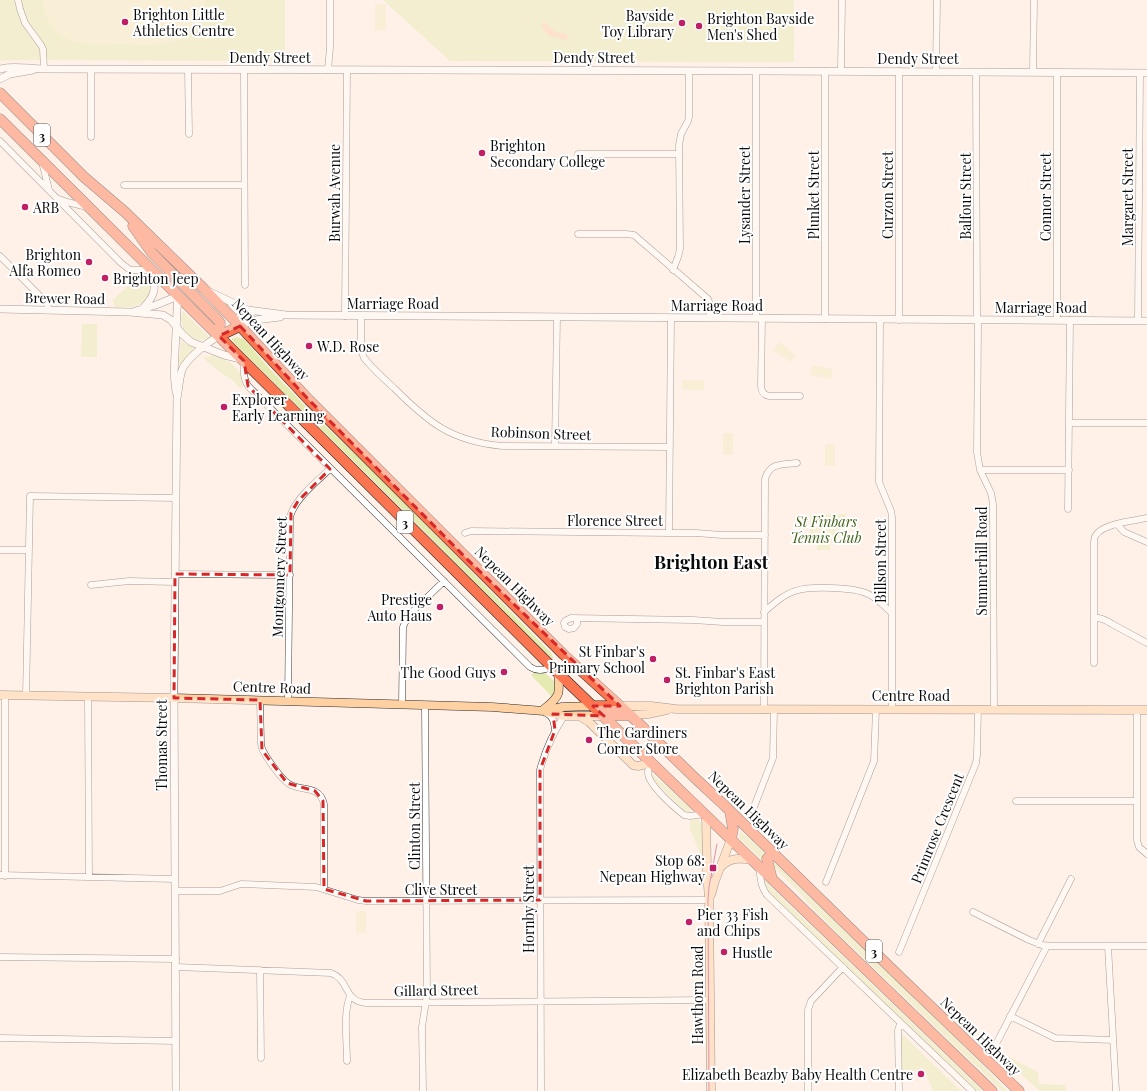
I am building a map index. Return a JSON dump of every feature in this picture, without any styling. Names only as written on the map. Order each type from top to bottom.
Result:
[{"type":"highway","name":"Nepean Highway","points":[[0,93],[84,177],[126,214],[204,288],[309,400],[564,655],[630,715],[1019,1091]]},
{"type":"highway","points":[[10,129],[12,117],[17,111]]},
{"type":"highway","name":"3","points":[[0,119],[555,670],[992,1091]]},
{"type":"highway","points":[[126,214],[147,247],[219,321],[219,336]]},
{"type":"highway","points":[[153,271],[161,263]]},
{"type":"highway","points":[[178,296],[204,288]]},
{"type":"highway","points":[[219,336],[238,323]]},
{"type":"highway","points":[[555,670],[564,655]]},
{"type":"highway","name":"Centre Road","points":[[593,706],[620,706]]},
{"type":"highway","name":"Centre Road","points":[[604,716],[630,715]]},
{"type":"highway","points":[[730,811],[733,829],[731,839]]},
{"type":"highway","points":[[772,879],[767,859],[775,854]]},
{"type":"main road","points":[[542,711],[558,696],[559,687],[555,670]]},
{"type":"main road","name":"Centre Road","points":[[2,695],[260,700],[492,707],[542,711],[564,716],[604,716]]},
{"type":"main road","name":"Centre Road","points":[[542,711],[562,707],[593,706]]},
{"type":"main road","name":"Centre Road","points":[[620,706],[651,706],[676,709],[1147,710]]},
{"type":"main road","name":"Centre Road","points":[[630,715],[650,714],[676,709]]},
{"type":"main road","points":[[580,716],[589,722],[633,765],[638,766],[652,763]]},
{"type":"main road","name":"Hawthorn Road","points":[[706,815],[707,871],[710,900],[711,1091]]},
{"type":"main road","name":"Hawthorn Road","points":[[710,900],[719,868],[731,839]]},
{"type":"main road","points":[[719,868],[724,863],[735,858],[756,862]]},
{"type":"street","points":[[18,0],[25,23],[41,45],[43,69]]},
{"type":"street","points":[[330,0],[330,70]]},
{"type":"street","points":[[841,71],[842,0]]},
{"type":"street","points":[[936,71],[937,0]]},
{"type":"street","points":[[1033,72],[1034,0]]},
{"type":"street","name":"Dendy Street","points":[[0,69],[20,67],[43,69],[188,70],[936,71],[1143,73]]},
{"type":"street","name":"Dendy Street","points":[[0,79],[10,74],[43,69]]},
{"type":"street","points":[[91,69],[91,137]]},
{"type":"street","points":[[188,70],[189,134]]},
{"type":"street","points":[[244,70],[245,286]]},
{"type":"street","name":"Burwah Avenue","points":[[345,316],[347,70]]},
{"type":"street","points":[[673,270],[680,249],[679,145],[681,134],[689,117],[689,71]]},
{"type":"street","name":"Lysander Street","points":[[756,71],[761,385],[762,391],[769,396],[800,396]]},
{"type":"street","name":"Plunket Street","points":[[825,71],[825,319]]},
{"type":"street","name":"Curzon Street","points":[[899,71],[899,320]]},
{"type":"street","name":"Balfour Street","points":[[976,72],[977,320]]},
{"type":"street","name":"Connor Street","points":[[1057,73],[1057,320]]},
{"type":"street","name":"Margaret Street","points":[[1138,321],[1143,73]]},
{"type":"street","points":[[0,141],[117,260],[132,270],[153,271],[155,285],[154,293],[151,300],[141,309]]},
{"type":"street","points":[[578,154],[679,154]]},
{"type":"street","points":[[41,160],[46,182],[53,195],[67,202],[90,208]]},
{"type":"street","points":[[124,185],[244,186]]},
{"type":"street","points":[[578,234],[634,235],[708,299],[710,304],[710,318]]},
{"type":"street","points":[[0,256],[41,297],[45,310]]},
{"type":"street","name":"Marriage Road","points":[[204,288],[246,309],[286,315],[1147,321]]},
{"type":"street","name":"Brewer Road","points":[[129,312],[178,296]]},
{"type":"street","name":"Thomas Street","points":[[176,1091],[174,698],[177,398],[174,374],[178,296]]},
{"type":"street","name":"Brewer Road","points":[[0,309],[129,312],[163,315],[170,319],[188,340],[224,355],[243,360]]},
{"type":"street","points":[[238,323],[246,313],[258,312]]},
{"type":"street","name":"Marriage Road","points":[[238,323],[286,315]]},
{"type":"street","name":"Robinson Street","points":[[361,316],[362,356],[413,407],[429,420],[457,436],[478,442],[502,446],[670,447]]},
{"type":"street","points":[[555,446],[557,317]]},
{"type":"street","points":[[669,533],[672,318]]},
{"type":"street","name":"Billson Street","points":[[880,319],[879,482],[892,514],[892,709]]},
{"type":"street","name":"Summerhill Road","points":[[977,320],[977,452],[980,470],[991,493],[993,504],[994,709]]},
{"type":"street","points":[[1068,509],[1070,320]]},
{"type":"street","name":"Thomas Street","points":[[177,398],[183,369],[189,360],[203,347],[219,336]]},
{"type":"street","points":[[243,360],[244,377],[248,386],[330,469],[530,667],[534,670],[541,671],[555,670]]},
{"type":"street","points":[[1069,423],[1147,423]]},
{"type":"street","points":[[764,709],[764,535],[766,475],[772,468],[781,465],[796,464]]},
{"type":"street","name":"Montgomery Street","points":[[288,701],[291,513],[298,501],[330,469]]},
{"type":"street","points":[[980,470],[1069,470]]},
{"type":"street","points":[[26,696],[30,496],[176,498]]},
{"type":"street","points":[[1094,663],[1094,539],[1098,533],[1110,526],[1147,518]]},
{"type":"street","points":[[1126,522],[1136,536]]},
{"type":"street","points":[[1117,524],[1124,532],[1147,542]]},
{"type":"street","name":"Florence Street","points":[[465,532],[696,533],[722,535],[764,535]]},
{"type":"street","points":[[0,550],[28,550]]},
{"type":"street","points":[[91,585],[175,578],[290,575]]},
{"type":"street","points":[[402,704],[403,627],[408,616],[444,581]]},
{"type":"street","points":[[764,612],[788,594],[800,590],[812,588],[847,588],[868,594],[892,613]]},
{"type":"street","points":[[1094,619],[1102,618],[1147,643]]},
{"type":"street","points":[[577,619],[764,622]]},
{"type":"street","points":[[2,695],[3,876],[175,878]]},
{"type":"street","points":[[88,697],[89,877]]},
{"type":"street","points":[[260,700],[260,744],[262,750],[287,783],[315,791],[319,794],[323,801],[324,889]]},
{"type":"street","name":"Clinton Street","points":[[423,1091],[422,1028],[427,994],[426,705]]},
{"type":"street","points":[[752,812],[774,758],[774,709]]},
{"type":"street","points":[[826,882],[874,761],[876,709]]},
{"type":"street","name":"Primrose Crescent","points":[[899,952],[976,763],[978,709]]},
{"type":"street","points":[[1137,710],[1137,840],[1139,847],[1147,854]]},
{"type":"street","points":[[542,711],[551,716],[554,722],[555,730]]},
{"type":"street","name":"Hornby Street","points":[[541,1091],[540,770],[555,730],[564,716]]},
{"type":"street","points":[[652,763],[648,770],[650,781],[684,815],[706,815]]},
{"type":"street","points":[[1016,801],[1136,801]]},
{"type":"street","points":[[756,862],[765,893],[843,967],[900,1024],[972,1091]]},
{"type":"street","points":[[1038,944],[1071,879]]},
{"type":"street","name":"Clive Street","points":[[175,891],[220,891],[241,884],[316,886],[362,901],[710,900]]},
{"type":"street","points":[[973,912],[1029,940],[1046,946],[1147,946]]},
{"type":"street","points":[[996,1044],[1046,946]]},
{"type":"street","points":[[1108,946],[1116,1091]]},
{"type":"street","points":[[0,957],[176,959]]},
{"type":"street","points":[[176,967],[335,974],[342,981],[350,996],[346,1011],[347,1061]]},
{"type":"street","points":[[808,1091],[808,1010],[811,1001],[843,967]]},
{"type":"street","points":[[260,970],[261,1058]]},
{"type":"street","name":"Gillard Street","points":[[350,996],[357,1001],[366,1003],[710,1000]]},
{"type":"street","points":[[1010,1016],[1055,1038],[1113,1040]]},
{"type":"street","points":[[899,1091],[898,1030],[900,1024]]},
{"type":"street","points":[[0,1038],[176,1041]]},
{"type":"highlighted area","points":[[240,326],[309,400],[469,561],[620,706],[593,706],[604,716],[553,714],[555,730],[540,770],[540,900],[366,901],[324,889],[323,801],[315,791],[287,783],[262,750],[260,700],[174,698],[175,574],[290,575],[291,513],[298,501],[330,469],[248,386],[244,361],[219,336]]},
{"type":"green space","points":[[0,0],[285,0],[285,61],[0,61]]},
{"type":"green space","name":"Brighton Little Athletics Centre","points":[[42,0],[206,1],[201,21],[190,35],[171,42],[156,45],[145,45],[87,44],[65,38],[56,32],[52,27],[46,17]]},
{"type":"green space","points":[[383,0],[794,0],[794,62],[450,61]]},
{"type":"green space","points":[[375,4],[386,4],[386,30],[375,30]]},
{"type":"green space","points":[[137,272],[143,274],[150,283],[150,294],[145,301],[132,307],[115,307],[113,300],[132,282],[134,273]]},
{"type":"green space","points":[[183,311],[209,338],[203,340],[197,339],[187,334],[182,323],[181,317]]},
{"type":"green space","points":[[82,324],[97,324],[97,357],[81,357]]},
{"type":"green space","points":[[238,337],[241,339],[243,338],[312,413],[382,480],[552,654],[553,659],[542,650],[231,339]]},
{"type":"green space","points":[[181,341],[196,349],[181,365],[179,364]]},
{"type":"green space","points":[[779,342],[796,355],[791,362],[773,350]]},
{"type":"green space","points":[[213,355],[229,362],[238,370],[243,380],[243,387],[240,388],[231,379],[222,374],[203,358]]},
{"type":"green space","points":[[812,365],[833,369],[831,379],[810,375]]},
{"type":"green space","points":[[682,380],[704,380],[704,390],[682,390]]},
{"type":"green space","points":[[723,433],[733,433],[733,455],[723,455]]},
{"type":"green space","points":[[825,444],[835,444],[835,466],[825,466]]},
{"type":"green space","name":"St Finbars Tennis Club","points":[[810,514],[846,514],[846,543],[830,543],[830,550],[817,550],[817,543],[810,543]]},
{"type":"green space","points":[[813,517],[823,517],[823,539],[813,539]]},
{"type":"green space","points":[[825,517],[832,517],[832,539],[825,539]]},
{"type":"green space","points":[[834,517],[844,517],[844,539],[834,539]]},
{"type":"green space","points":[[533,673],[545,673],[555,682],[557,686],[553,698],[531,675]]},
{"type":"green space","points":[[650,772],[687,805],[692,812],[685,811],[656,783]]},
{"type":"green space","points":[[696,819],[702,825],[704,834],[703,853],[700,854],[690,831],[690,820]]},
{"type":"green space","points":[[740,831],[751,839],[766,854],[762,860],[739,838]]},
{"type":"green space","points":[[772,860],[982,1064],[1007,1091],[1002,1091],[817,913],[774,867]]},
{"type":"green space","points":[[763,879],[983,1091],[977,1091],[770,894],[764,886]]},
{"type":"green space","points":[[356,911],[366,911],[366,933],[356,933]]},
{"type":"green space","points":[[903,1035],[961,1091],[933,1091],[923,1067],[902,1076],[901,1039]]},
{"type":"green space","points":[[999,1052],[1038,1072],[1039,1084],[1066,1085],[1066,1091],[1040,1091],[998,1054]]},
{"type":"sand","points":[[545,22],[556,32],[567,35],[568,39],[563,40],[557,37],[550,37],[542,28],[542,24]]},
{"type":"tram line","points":[[709,1091],[708,900],[717,844]]},
{"type":"place","name":"Brighton Little Athletics Centre","points":[[125,22]]},
{"type":"place","name":"Bayside Toy Library","points":[[682,23]]},
{"type":"place","name":"Brighton Bayside Men's Shed","points":[[699,26]]},
{"type":"place","name":"Brighton Secondary College","points":[[482,153]]},
{"type":"place","name":"ARB","points":[[25,207]]},
{"type":"place","name":"Brighton Alfa Romeo","points":[[89,262]]},
{"type":"place","name":"Brighton Jeep","points":[[105,278]]},
{"type":"place","name":"W.D. Rose","points":[[309,346]]},
{"type":"place","name":"Explorer Early Learning","points":[[224,407]]},
{"type":"place","name":"Prestige Auto Haus","points":[[440,607]]},
{"type":"place","name":"St Finbar's Primary School","points":[[653,659]]},
{"type":"place","name":"The Good Guys","points":[[504,672]]},
{"type":"place","name":"St. Finbar's East Brighton Parish","points":[[667,680]]},
{"type":"place","name":"The Gardiners Corner Store","points":[[589,740]]},
{"type":"place","name":"Stop 68: Nepean Highway","points":[[713,868]]},
{"type":"place","name":"Pier 33 Fish and Chips","points":[[689,922]]},
{"type":"place","name":"Hustle","points":[[724,952]]},
{"type":"place","name":"Elizabeth Beazby Baby Health Centre","points":[[921,1074]]},
{"type":"district","name":"Brighton East","points":[[711,562]]}]
